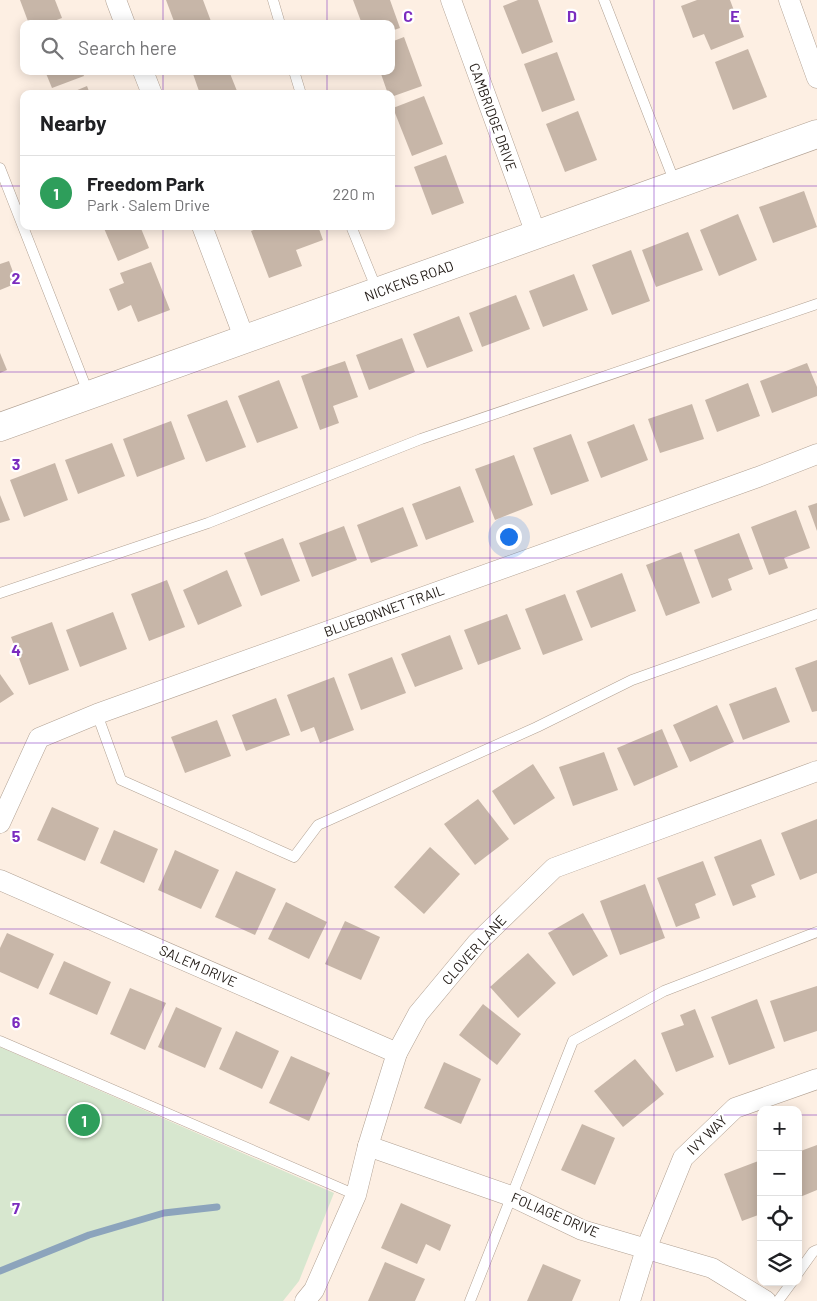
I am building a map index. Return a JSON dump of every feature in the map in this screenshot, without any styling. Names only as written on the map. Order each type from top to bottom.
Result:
[{"type":"street","points":[[116,0],[124,20]]},
{"type":"street","name":"CAMBRIDGE DRIVE","points":[[450,0],[536,234]]},
{"type":"street","points":[[789,0],[817,78]]},
{"type":"street","points":[[145,75],[150,90]]},
{"type":"street","name":"NICKENS ROAD","points":[[0,427],[817,134]]},
{"type":"street","points":[[204,230],[245,340]]},
{"type":"street","name":"BLUEBONNET TRAIL","points":[[0,823],[39,738],[97,714],[758,477],[817,454]]},
{"type":"street","name":"CLOVER LANE","points":[[305,1301],[314,1290],[356,1195],[368,1146],[397,1053],[418,1014],[477,943],[554,868],[817,770]]},
{"type":"street","name":"SALEM DRIVE","points":[[0,880],[397,1053]]},
{"type":"street","name":"IVY WAY","points":[[630,1301],[646,1250],[683,1158],[736,1108],[817,1079]]},
{"type":"street","name":"FOLIAGE DRIVE","points":[[368,1146],[511,1196],[582,1230],[712,1268],[766,1301]]},
{"type":"lane","points":[[273,0],[279,20]]},
{"type":"lane","points":[[604,0],[676,185]]},
{"type":"lane","points":[[295,75],[300,90]]},
{"type":"lane","points":[[0,168],[20,219]]},
{"type":"lane","points":[[24,230],[90,396]]},
{"type":"lane","points":[[353,230],[377,292]]},
{"type":"lane","points":[[0,593],[208,524],[421,439],[817,304]]},
{"type":"lane","points":[[97,714],[121,780],[294,857],[318,825],[537,727],[632,680],[817,614]]},
{"type":"lane","points":[[470,1301],[572,1041],[664,990],[817,932]]},
{"type":"lane","points":[[0,1041],[356,1195]]},
{"type":"lane","points":[[802,1267],[813,1252],[817,1250]]},
{"type":"lane","points":[[778,1301],[789,1286]]},
{"type":"green space","points":[[0,1047],[334,1193],[299,1281],[283,1301],[0,1301]]},
{"type":"building","points":[[20,0],[55,0],[62,18],[57,20],[28,20]]},
{"type":"building","points":[[166,0],[203,0],[210,20],[174,20]]},
{"type":"building","points":[[353,0],[390,0],[400,28],[395,30],[395,20],[360,20]]},
{"type":"building","points":[[518,0],[538,0],[553,42],[522,54],[503,6]]},
{"type":"building","points":[[697,0],[730,0],[744,37],[711,50],[704,34],[693,38],[681,6]]},
{"type":"building","points":[[404,37],[422,86],[395,96],[395,90],[387,90],[381,75],[395,75],[395,40]]},
{"type":"building","points":[[748,49],[767,97],[733,110],[715,62]]},
{"type":"building","points":[[557,52],[575,100],[542,112],[524,64]]},
{"type":"building","points":[[47,75],[84,76],[52,88]]},
{"type":"building","points":[[193,75],[231,75],[237,90],[199,90]]},
{"type":"building","points":[[87,86],[88,90],[78,90]]},
{"type":"building","points":[[424,96],[443,144],[412,156],[395,113],[395,107]]},
{"type":"building","points":[[578,111],[597,160],[565,172],[546,124]]},
{"type":"building","points":[[446,155],[464,203],[432,215],[414,167]]},
{"type":"building","points":[[804,191],[817,227],[773,243],[759,207]]},
{"type":"building","points":[[738,214],[757,260],[719,276],[700,230]]},
{"type":"building","points":[[105,230],[142,230],[149,248],[118,261]]},
{"type":"building","points":[[319,230],[323,240],[296,250],[302,266],[269,278],[251,231]]},
{"type":"building","points":[[688,232],[703,270],[656,287],[642,250]]},
{"type":"building","points":[[631,250],[650,301],[612,315],[592,265]]},
{"type":"building","points":[[9,261],[17,283],[0,290],[0,264]]},
{"type":"building","points":[[151,262],[170,310],[138,322],[131,305],[118,311],[109,289],[124,283],[120,273]]},
{"type":"building","points":[[574,274],[588,310],[543,327],[529,291]]},
{"type":"building","points":[[516,295],[530,329],[482,347],[469,313]]},
{"type":"building","points":[[459,316],[473,351],[427,368],[413,334]]},
{"type":"building","points":[[402,338],[415,372],[369,390],[356,355]]},
{"type":"building","points":[[0,353],[7,370],[0,373]]},
{"type":"building","points":[[345,361],[358,397],[333,406],[339,423],[320,430],[301,376]]},
{"type":"building","points":[[807,363],[817,387],[817,396],[772,413],[760,381]]},
{"type":"building","points":[[279,380],[298,428],[257,443],[238,396]]},
{"type":"building","points":[[748,383],[760,416],[717,432],[705,400]]},
{"type":"building","points":[[227,400],[246,447],[206,462],[187,415]]},
{"type":"building","points":[[692,404],[704,439],[660,453],[648,419]]},
{"type":"building","points":[[171,421],[185,459],[137,477],[123,439]]},
{"type":"building","points":[[634,424],[648,460],[601,478],[587,442]]},
{"type":"building","points":[[571,434],[589,481],[551,495],[533,448]]},
{"type":"building","points":[[112,443],[125,476],[78,494],[65,460]]},
{"type":"building","points":[[514,455],[533,505],[495,520],[475,469]]},
{"type":"building","points":[[55,463],[68,500],[24,517],[10,480]]},
{"type":"building","points":[[460,486],[474,522],[426,540],[412,504]]},
{"type":"building","points":[[0,495],[10,520],[0,523]]},
{"type":"building","points":[[817,503],[817,531],[808,506]]},
{"type":"building","points":[[403,507],[418,546],[371,563],[357,525]]},
{"type":"building","points":[[796,510],[810,548],[784,558],[788,568],[769,575],[751,527]]},
{"type":"building","points":[[344,526],[357,560],[312,577],[299,543]]},
{"type":"building","points":[[739,533],[753,569],[728,579],[732,590],[712,598],[694,550]]},
{"type":"building","points":[[283,538],[300,581],[261,596],[244,553]]},
{"type":"building","points":[[681,552],[700,603],[666,616],[646,565]]},
{"type":"building","points":[[227,570],[242,606],[198,625],[183,590]]},
{"type":"building","points":[[622,573],[636,611],[591,628],[576,591]]},
{"type":"building","points":[[167,580],[185,627],[149,641],[131,594]]},
{"type":"building","points":[[565,594],[583,640],[543,655],[525,609]]},
{"type":"building","points":[[113,612],[127,649],[80,667],[66,630]]},
{"type":"building","points":[[507,614],[521,649],[478,665],[464,630]]},
{"type":"building","points":[[52,622],[69,670],[29,685],[11,637]]},
{"type":"building","points":[[450,635],[463,669],[415,687],[401,654]]},
{"type":"building","points":[[392,657],[406,693],[361,710],[348,674]]},
{"type":"building","points":[[817,660],[817,711],[812,712],[795,668]]},
{"type":"building","points":[[0,674],[14,694],[0,703]]},
{"type":"building","points":[[334,677],[354,730],[320,743],[314,727],[301,732],[287,695]]},
{"type":"building","points":[[776,687],[790,722],[743,740],[729,704]]},
{"type":"building","points":[[276,698],[290,735],[246,751],[232,715]]},
{"type":"building","points":[[717,705],[734,742],[690,762],[673,725]]},
{"type":"building","points":[[217,720],[231,756],[185,773],[171,737]]},
{"type":"building","points":[[662,729],[678,767],[634,786],[617,748]]},
{"type":"building","points":[[604,752],[618,790],[573,806],[559,767]]},
{"type":"building","points":[[533,764],[555,798],[514,825],[492,791]]},
{"type":"building","points":[[478,799],[509,839],[475,865],[444,824]]},
{"type":"building","points":[[52,807],[99,828],[85,861],[37,840]]},
{"type":"building","points":[[817,819],[817,873],[800,880],[781,833]]},
{"type":"building","points":[[114,830],[158,849],[144,883],[100,863]]},
{"type":"building","points":[[761,839],[775,875],[751,885],[756,897],[733,906],[714,857]]},
{"type":"building","points":[[430,847],[460,874],[424,914],[394,887]]},
{"type":"building","points":[[175,850],[219,870],[201,909],[158,890]]},
{"type":"building","points":[[703,861],[716,895],[695,904],[700,918],[676,927],[657,878]]},
{"type":"building","points":[[236,871],[276,889],[255,935],[215,917]]},
{"type":"building","points":[[645,884],[665,938],[620,955],[600,901]]},
{"type":"building","points":[[286,902],[327,922],[309,959],[268,939]]},
{"type":"building","points":[[583,913],[608,956],[573,976],[548,933]]},
{"type":"building","points":[[345,921],[380,937],[361,980],[325,964]]},
{"type":"building","points":[[7,933],[54,954],[38,989],[0,972],[0,948]]},
{"type":"building","points":[[528,953],[556,983],[518,1018],[490,987]]},
{"type":"building","points":[[64,961],[111,982],[97,1015],[49,994]]},
{"type":"building","points":[[817,986],[817,1031],[784,1042],[770,1001]]},
{"type":"building","points":[[130,988],[166,1003],[145,1050],[110,1034]]},
{"type":"building","points":[[757,999],[775,1048],[729,1065],[711,1017]]},
{"type":"building","points":[[483,1004],[521,1034],[497,1065],[459,1035]]},
{"type":"building","points":[[176,1007],[222,1028],[205,1068],[158,1047]]},
{"type":"building","points":[[695,1009],[714,1057],[676,1072],[661,1033],[684,1025],[680,1015]]},
{"type":"building","points":[[236,1031],[279,1051],[262,1089],[219,1069]]},
{"type":"building","points":[[291,1056],[330,1073],[309,1121],[269,1103]]},
{"type":"building","points":[[635,1059],[664,1094],[623,1127],[594,1091]]},
{"type":"building","points":[[444,1062],[481,1079],[461,1124],[424,1108]]},
{"type":"building","points":[[582,1124],[615,1138],[595,1185],[561,1170]]},
{"type":"building","points":[[817,1145],[817,1190],[802,1196],[802,1151]]},
{"type":"building","points":[[757,1162],[757,1215],[742,1221],[724,1174]]},
{"type":"building","points":[[401,1203],[451,1225],[440,1251],[426,1244],[417,1264],[381,1248]]},
{"type":"building","points":[[385,1262],[425,1279],[415,1301],[368,1301]]},
{"type":"building","points":[[543,1264],[581,1280],[572,1301],[527,1301]]},
{"type":"waterway","points":[[0,1271],[89,1235],[164,1213],[217,1207]]},
{"type":"place","name":"Freedom Park","points":[[84,1120]]}]
